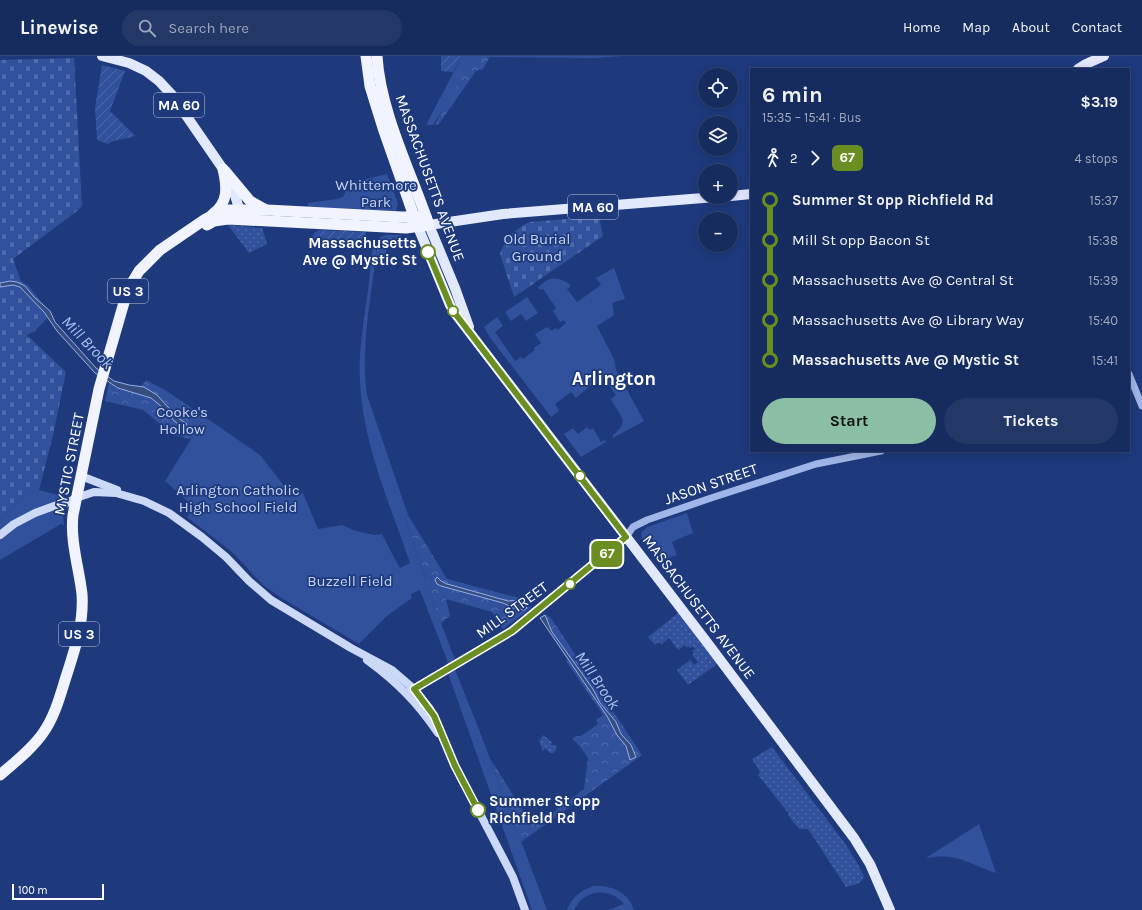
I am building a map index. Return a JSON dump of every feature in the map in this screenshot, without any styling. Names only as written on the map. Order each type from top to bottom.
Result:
[{"type":"highway","name":"MASSACHUSETTS AVENUE","points":[[366,56],[370,86],[384,131],[425,222]]},
{"type":"highway","name":"MASSACHUSETTS AVENUE","points":[[377,56],[380,79],[388,111],[425,222]]},
{"type":"highway","name":"MA 60","points":[[223,169],[250,201],[266,210]]},
{"type":"highway","points":[[204,220],[220,208],[225,198],[227,190],[223,169]]},
{"type":"highway","name":"MYSTIC STREET","points":[[184,234],[214,221],[266,210],[425,222]]},
{"type":"highway","name":"MYSTIC STREET","points":[[0,776],[37,740],[49,723],[62,689],[77,641],[81,626],[82,593],[72,527],[76,498],[103,375],[125,299],[133,281],[140,271],[154,255],[165,246],[204,220],[222,211],[305,224],[406,228],[425,222]]},
{"type":"highway","points":[[303,212],[305,224]]},
{"type":"main road","name":"MA 60","points":[[102,56],[139,67],[159,81],[176,101],[223,169],[233,189],[241,215]]},
{"type":"main road","points":[[1080,68],[1104,56]]},
{"type":"main road","points":[[738,195],[750,194]]},
{"type":"main road","name":"MA 60","points":[[425,222],[698,198]]},
{"type":"main road","name":"MASSACHUSETTS AVENUE","points":[[425,222],[450,305],[458,317],[706,641],[860,846],[875,873],[890,910]]},
{"type":"main road","points":[[81,476],[161,508],[174,516],[226,557],[264,594],[284,608],[351,648],[388,667],[414,689],[428,705],[434,716],[463,780],[508,867],[526,910]]},
{"type":"main road","points":[[0,535],[14,524],[35,513],[54,506],[66,504],[76,498],[100,492],[116,493],[138,499]]},
{"type":"main road","name":"MILL STREET","points":[[407,693],[512,631],[626,537]]},
{"type":"main road","points":[[351,648],[386,674],[407,693],[428,718],[446,745]]},
{"type":"street","points":[[1131,384],[1142,406]]},
{"type":"street","name":"JASON STREET","points":[[626,537],[633,527],[647,520],[711,498],[816,464],[876,452]]},
{"type":"green space","points":[[441,56],[462,56],[453,72],[441,71]]},
{"type":"green space","points":[[462,56],[475,56],[433,125],[426,125]]},
{"type":"green space","points":[[475,56],[490,56],[483,69],[476,71],[439,124],[435,125],[446,101]]},
{"type":"green space","points":[[623,56],[595,58],[489,57]]},
{"type":"green space","points":[[74,58],[82,206],[13,259],[21,281],[28,285],[52,313],[35,331],[27,335],[66,372],[53,435],[39,490],[28,491],[0,519],[0,60]]},
{"type":"green space","points":[[102,65],[125,71],[110,111],[135,136],[108,144],[97,140],[95,108]]},
{"type":"green space","name":"Whittemore Park","points":[[387,174],[398,204],[396,211],[308,207],[308,203],[343,197],[346,191],[353,189],[357,181]]},
{"type":"green space","name":"Old Burial Ground","points":[[601,216],[600,221],[603,236],[514,297],[500,254],[508,239],[520,227],[530,222]]},
{"type":"green space","points":[[228,225],[262,228],[267,244],[249,253]]},
{"type":"green space","points":[[319,230],[366,233],[363,246],[352,246],[350,242],[339,240],[323,242],[322,246],[312,245],[312,236]]},
{"type":"green space","points":[[386,235],[401,235],[401,238],[384,239],[377,246],[366,339],[365,377],[367,395],[408,515],[405,517],[454,657],[456,672],[547,910],[532,910],[449,676],[447,660],[420,590],[411,594],[412,598],[388,615],[359,644],[280,597],[263,585],[232,552],[187,517],[194,507],[165,481],[205,417],[260,455],[293,497],[303,493],[318,529],[342,525],[356,531],[374,535],[382,534],[400,568],[410,563],[386,496],[372,451],[366,429],[360,382],[361,345],[372,254],[374,244],[381,237]]},
{"type":"green space","points":[[387,238],[401,238],[401,240],[396,244],[393,244],[389,239],[385,241],[385,245],[387,247],[385,255],[390,264],[375,262],[378,243]]},
{"type":"green space","points":[[614,268],[625,299],[612,303],[614,315],[597,326],[614,359],[616,370],[644,421],[613,438],[613,435],[619,430],[623,421],[611,399],[616,395],[603,378],[592,386],[591,385],[576,398],[571,392],[555,404],[559,411],[551,417],[491,339],[484,327],[497,317],[503,326],[495,332],[515,361],[521,357],[523,359],[535,350],[534,348],[541,343],[535,334],[547,327],[552,331],[556,328],[558,330],[566,323],[564,320],[560,322],[553,311],[556,308],[543,289],[540,290],[538,287],[550,279],[561,280],[571,286],[567,289],[577,302],[601,285],[596,278]]},
{"type":"green space","points":[[527,297],[538,313],[526,321],[521,314],[511,321],[505,312]]},
{"type":"green space","name":"Cooke's Hollow","points":[[146,380],[165,390],[205,417],[191,439],[174,435],[143,410],[105,401],[109,383],[118,388],[141,387]]},
{"type":"green space","points":[[587,427],[590,430],[593,428],[601,442],[605,440],[606,442],[581,457],[564,434],[573,428],[578,434]]},
{"type":"green space","points":[[39,490],[65,497],[62,510],[64,525],[61,524],[0,560],[0,519],[28,491]]},
{"type":"green space","points":[[687,513],[693,533],[672,542],[677,555],[659,561],[642,539],[641,533],[647,527]]},
{"type":"green space","points":[[408,515],[447,579],[519,598],[531,608],[503,629],[492,612],[446,599],[450,616],[441,623],[405,517]]},
{"type":"green space","points":[[682,610],[721,661],[688,685],[677,670],[690,660],[694,665],[698,662],[692,655],[694,653],[692,651],[695,649],[693,646],[690,648],[685,645],[678,650],[669,638],[661,645],[659,642],[655,645],[648,637]]},
{"type":"green space","points":[[545,614],[551,618],[642,755],[521,842],[490,758],[531,824],[539,823],[584,789],[588,758],[579,745],[572,739],[576,736],[581,736],[598,724],[596,720],[603,715],[566,661],[567,659],[540,618]]},
{"type":"green space","points":[[543,735],[552,742],[551,745],[557,746],[554,752],[550,753],[545,748],[543,751],[539,741]]},
{"type":"green space","points":[[772,747],[844,842],[864,876],[860,882],[846,887],[808,829],[799,829],[758,775],[760,772],[752,759]]},
{"type":"green space","points":[[979,824],[996,873],[955,858],[926,858]]},
{"type":"green space","points":[[594,886],[613,888],[623,894],[628,899],[634,910],[608,910],[624,904],[612,895],[598,893],[591,894],[584,898],[578,903],[574,910],[567,910],[572,901],[578,895]]},
{"type":"shaded area","points":[[10,281],[17,282],[25,286],[34,297],[50,311],[55,322],[96,368],[114,381],[144,387],[157,395],[178,418],[187,424],[184,428],[174,421],[162,407],[151,398],[118,388],[95,373],[57,331],[44,312],[20,287],[13,285],[0,287],[0,283]]},
{"type":"shaded area","points":[[437,577],[447,584],[508,601],[521,600],[527,608],[524,610],[514,608],[503,603],[441,586],[437,584],[435,580]]},
{"type":"shaded area","points":[[545,615],[552,632],[593,689],[600,703],[616,722],[621,734],[631,745],[636,757],[630,760],[626,746],[617,735],[607,716],[540,618]]},
{"type":"bus line","name":"67","points":[[428,252],[454,312],[626,537],[605,556],[512,631],[414,689],[430,709],[438,723],[455,766],[478,810]]},
{"type":"place","name":"Massachusetts Ave @ Mystic St","points":[[428,252]]},
{"type":"place","name":"Summer St opp Richfield Rd","points":[[478,810]]},
{"type":"district","name":"Arlington","points":[[614,378]]},
{"type":"water label","name":"Mill Brook","points":[[88,342]]},
{"type":"water label","name":"Mill Brook","points":[[598,680]]},
{"type":"park label","name":"Arlington Catholic High School Field","points":[[238,498]]},
{"type":"park label","name":"Buzzell Field","points":[[350,581]]}]
